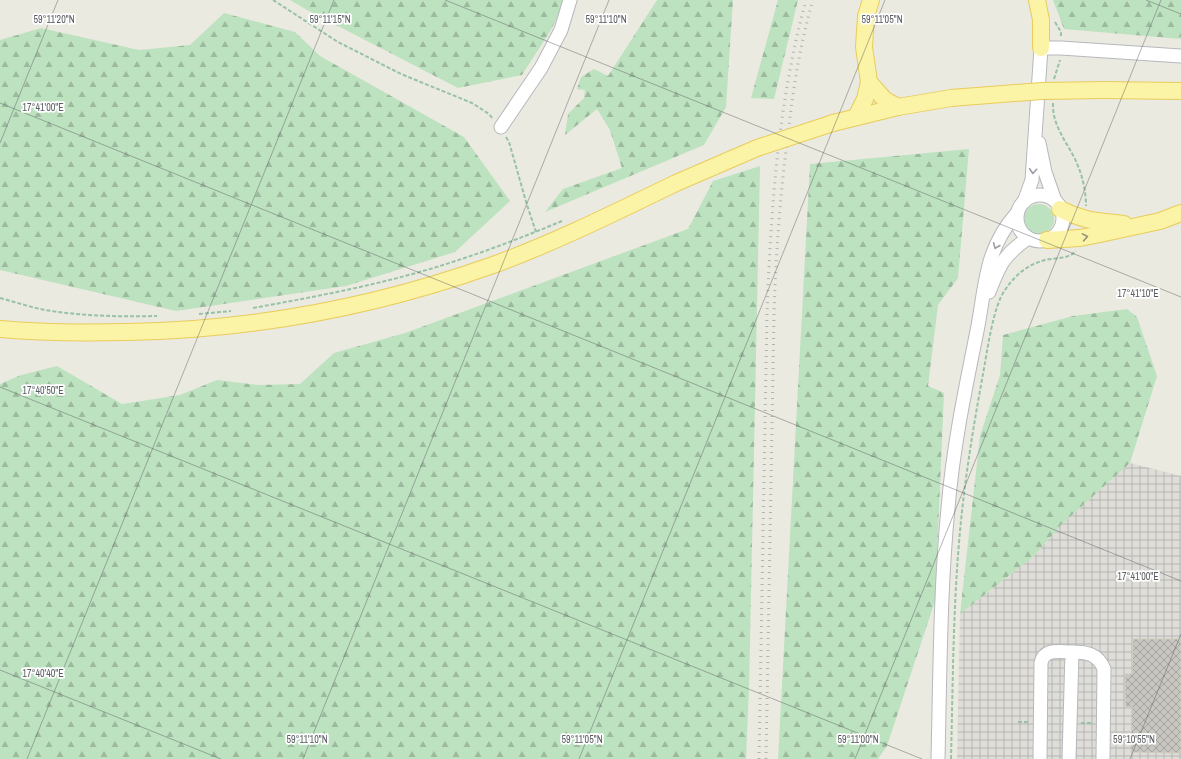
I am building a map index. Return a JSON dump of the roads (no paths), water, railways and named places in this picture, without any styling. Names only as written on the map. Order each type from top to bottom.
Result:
[{"type":"main road","points":[[856,117],[865,99],[869,82],[865,62],[864,42],[866,16],[871,0]]},
{"type":"main road","points":[[1037,0],[1041,20],[1041,48]]},
{"type":"main road","points":[[869,82],[885,100],[898,107]]},
{"type":"main road","points":[[0,329],[27,332],[80,334],[154,332],[210,328],[281,319],[333,310],[409,291],[492,265],[546,244],[676,183],[757,148],[856,117],[898,107],[951,98],[1042,91],[1181,91]]},
{"type":"main road","points":[[1058,205],[1078,218],[1141,226]]},
{"type":"main road","points":[[1047,240],[1080,238],[1141,226],[1181,213]]},
{"type":"street","points":[[501,127],[541,68],[561,30],[570,0]]},
{"type":"street","points":[[1037,118],[1040,149],[1045,172],[1062,216],[1062,224],[1059,231],[1053,236],[1047,240],[1037,241],[1028,238],[1023,234],[1017,221],[1020,208],[1032,180],[1041,48],[1181,56]]},
{"type":"street","points":[[938,759],[941,618],[948,508],[955,449],[980,316],[984,285],[989,263],[1000,237],[1006,226],[1020,208],[1031,197],[1039,195],[1047,197],[1058,205]]},
{"type":"street","points":[[980,316],[998,268],[1010,252],[1028,238]]},
{"type":"street","points":[[1040,759],[1042,658],[1048,652],[1052,651],[1086,652],[1092,654],[1100,660],[1104,669],[1103,759]]},
{"type":"street","points":[[1069,759],[1072,652]]},
{"type":"railway","points":[[759,759],[767,313],[771,234],[782,116],[796,38],[806,0]]},
{"type":"railway","points":[[766,759],[774,314],[777,247],[792,101],[801,50],[813,0]]}]
